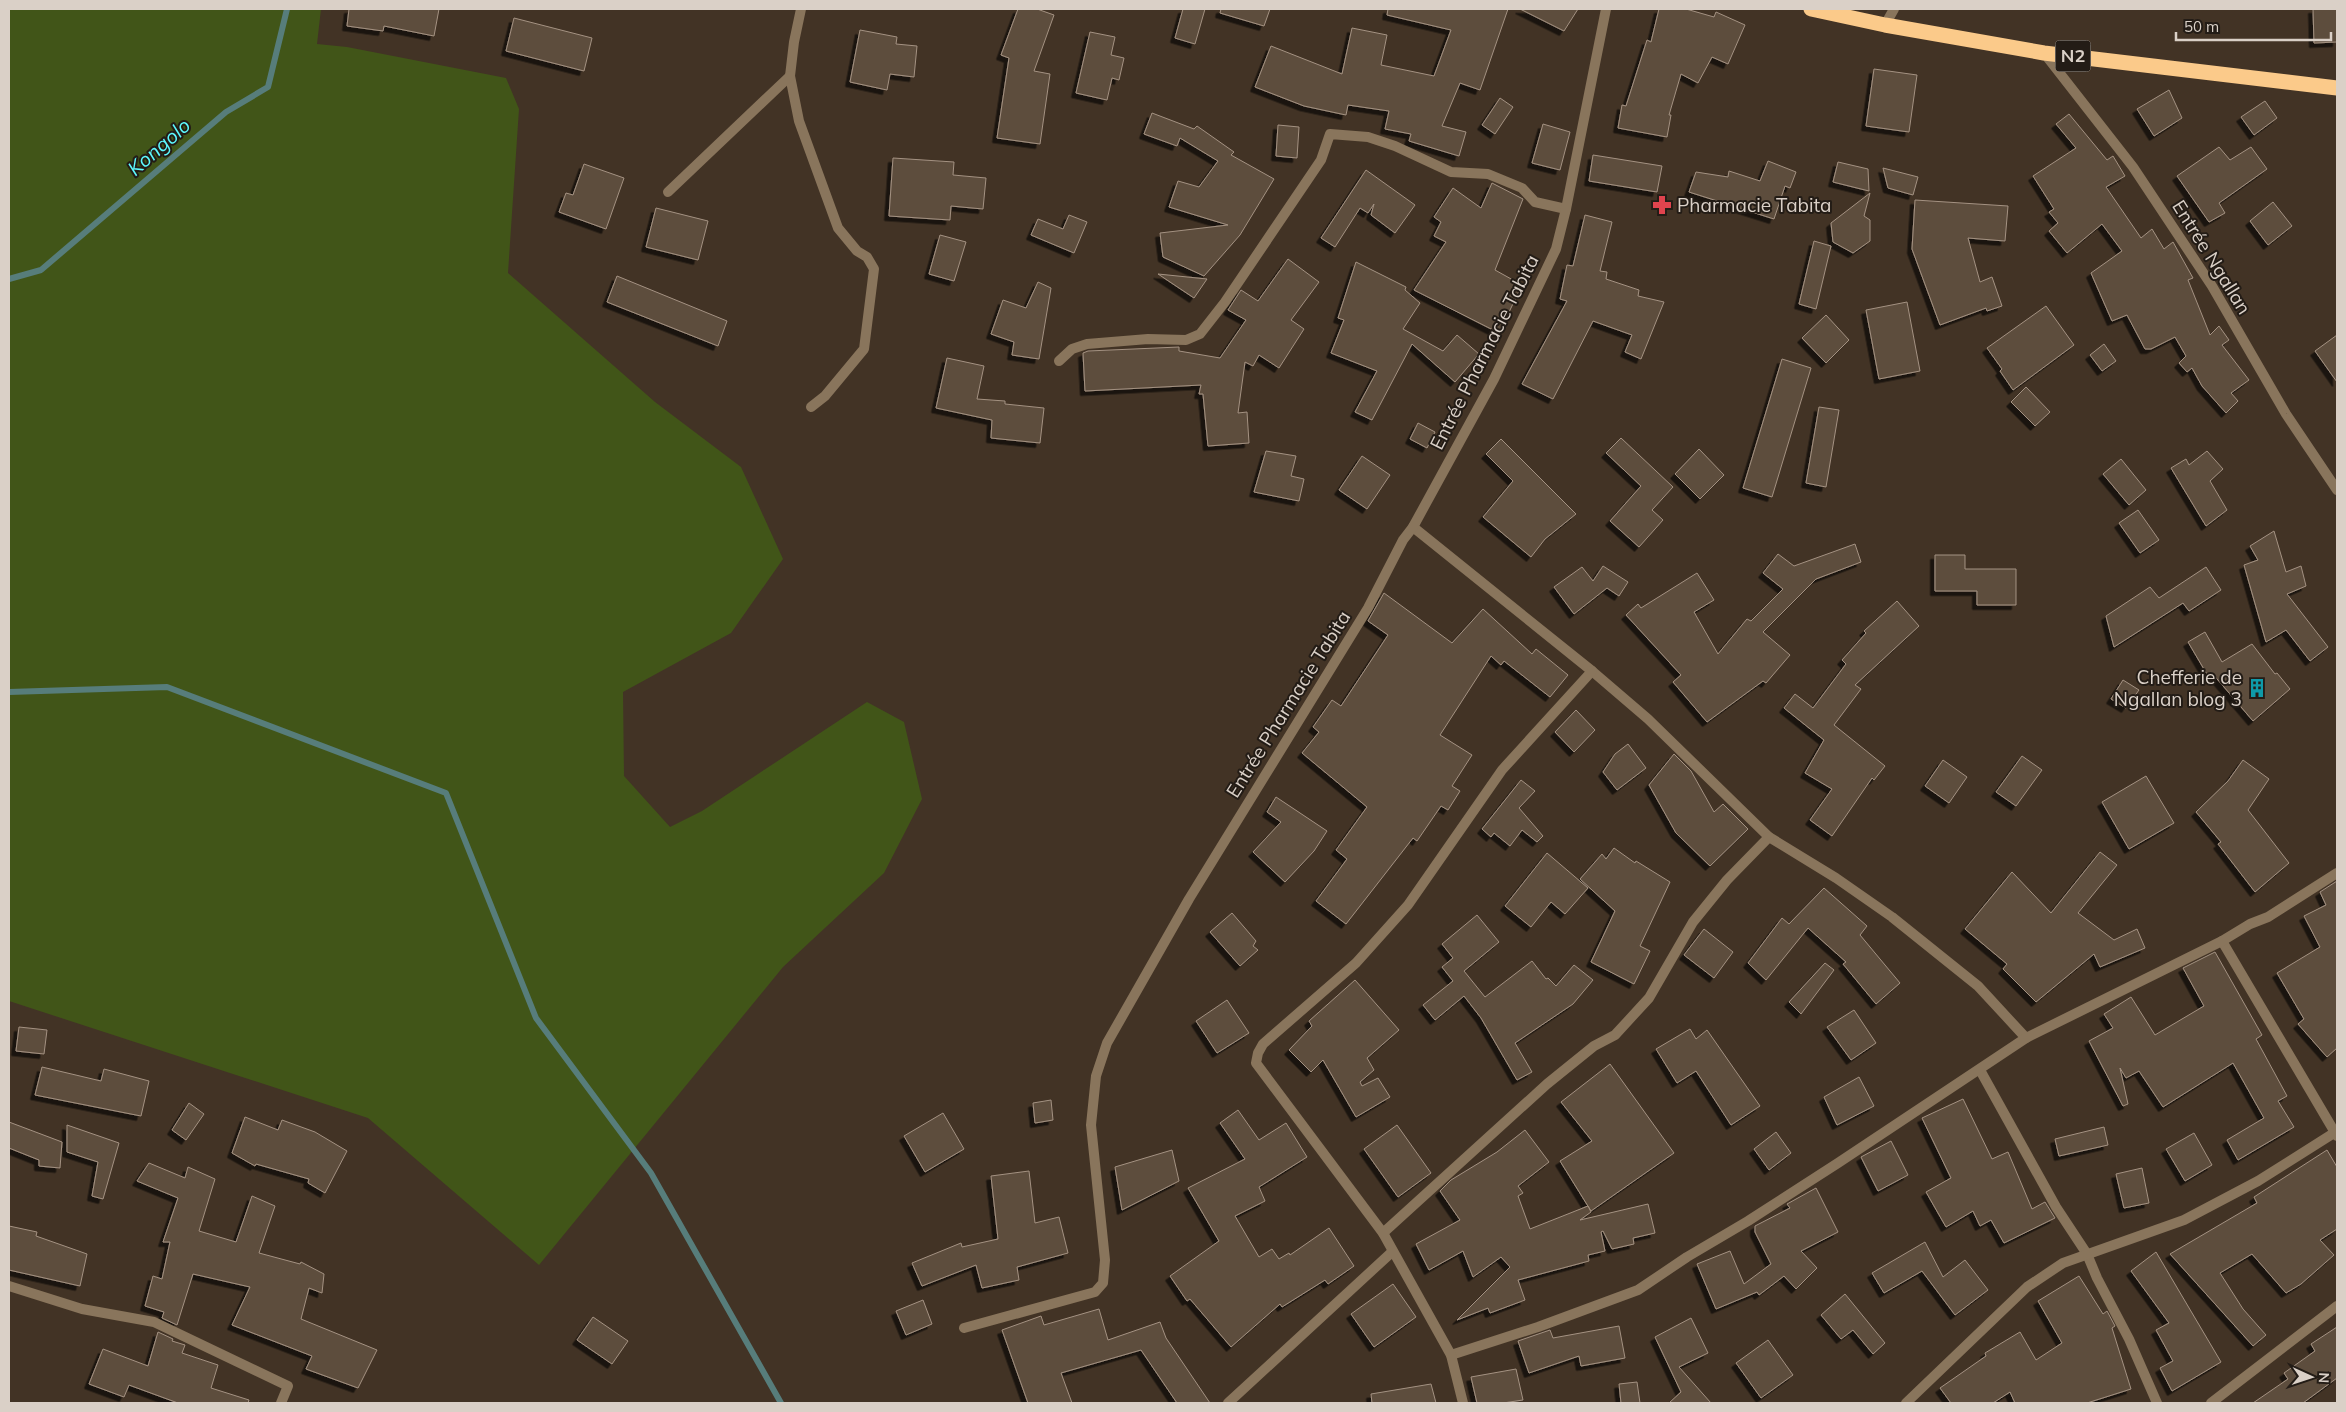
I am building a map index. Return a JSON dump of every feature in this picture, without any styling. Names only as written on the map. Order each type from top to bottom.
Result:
[{"type":"highway","name":"N2","points":[[1811,9],[1886,25],[2044,52],[2337,88]]},
{"type":"street","points":[[801,9],[794,42],[790,76],[799,121],[838,228],[851,245],[867,257],[874,269],[864,348],[824,396],[811,407]]},
{"type":"street","name":"Entrée Pharmacie Tabita","points":[[964,1328],[1095,1292],[1103,1283],[1105,1260],[1092,1125],[1096,1076],[1107,1043],[1194,890],[1368,608],[1403,540],[1494,379],[1556,249],[1566,209],[1606,9]]},
{"type":"street","points":[[1886,25],[1894,9]]},
{"type":"street","name":"Entrée Ngallan","points":[[2044,52],[2133,167],[2212,286],[2286,414],[2337,490]]},
{"type":"street","points":[[668,192],[790,76]]},
{"type":"street","points":[[1059,360],[1072,349],[1088,344],[1148,339],[1186,340],[1200,334],[1225,302],[1321,160],[1330,134],[1368,137],[1394,146],[1451,172],[1488,174],[1522,188],[1535,202],[1566,209]]},
{"type":"street","points":[[1412,527],[1592,671],[1648,719],[1769,837],[1836,878],[1892,917],[1978,986],[2026,1038]]},
{"type":"street","points":[[1463,1403],[1451,1355],[1383,1233],[1256,1063],[1258,1053],[1263,1044],[1356,963],[1408,905],[1502,770],[1592,671]]},
{"type":"street","points":[[1383,1233],[1548,1084],[1594,1046],[1615,1035],[1649,998],[1693,922],[1727,880],[1769,837]]},
{"type":"street","points":[[1451,1355],[1538,1327],[1638,1290],[1980,1070],[2026,1038],[2222,941],[2250,924],[2268,917],[2337,873]]},
{"type":"street","points":[[1906,1403],[2027,1287],[2064,1263],[2184,1220],[2258,1181],[2336,1135],[2222,941]]},
{"type":"street","points":[[1980,1070],[2056,1207],[2087,1254],[2097,1278],[2129,1339],[2157,1403]]},
{"type":"street","points":[[1228,1403],[1392,1252]]},
{"type":"street","points":[[9,1286],[82,1309],[154,1322],[288,1386],[281,1403]]},
{"type":"street","points":[[2211,1403],[2337,1306]]},
{"type":"green space","points":[[9,9],[321,9],[317,44],[347,47],[506,78],[519,109],[508,273],[655,402],[741,467],[783,559],[731,633],[623,692],[624,776],[670,827],[702,811],[867,702],[904,722],[922,799],[884,873],[783,967],[539,1265],[368,1118],[9,1001]]},
{"type":"building","points":[[349,9],[439,9],[434,36],[384,26],[383,31],[347,26]]},
{"type":"building","points":[[1018,9],[1037,9],[1054,15],[1034,71],[1050,74],[1040,144],[997,138],[1009,58],[1001,55]]},
{"type":"building","points":[[1183,9],[1205,9],[1195,44],[1175,38]]},
{"type":"building","points":[[1221,9],[1270,9],[1264,26],[1220,13]]},
{"type":"building","points":[[1388,9],[1508,9],[1480,90],[1460,83],[1442,126],[1466,132],[1459,156],[1409,141],[1411,134],[1385,129],[1389,111],[1348,105],[1346,115],[1304,106],[1255,87],[1271,46],[1342,74],[1352,28],[1387,35],[1381,65],[1434,76],[1451,30],[1387,15]]},
{"type":"building","points":[[1520,9],[1578,9],[1564,31]]},
{"type":"building","points":[[1659,9],[1686,9],[1714,17],[1716,12],[1745,25],[1728,64],[1712,57],[1698,83],[1681,74],[1669,115],[1671,115],[1667,137],[1618,128],[1622,105],[1626,106],[1647,40],[1651,42]]},
{"type":"building","points":[[2313,9],[2337,9],[2337,42],[2314,43]]},
{"type":"building","points":[[514,18],[592,38],[584,71],[506,51]]},
{"type":"building","points":[[860,30],[897,37],[896,44],[917,46],[914,77],[890,74],[887,90],[850,82]]},
{"type":"building","points":[[1090,32],[1115,37],[1111,55],[1124,58],[1119,80],[1112,78],[1107,100],[1076,93]]},
{"type":"building","points":[[1874,69],[1917,75],[1909,132],[1866,126]]},
{"type":"building","points":[[2169,90],[2182,118],[2154,136],[2137,109]]},
{"type":"building","points":[[1500,98],[1513,107],[1495,134],[1482,125]]},
{"type":"building","points":[[2265,101],[2277,118],[2254,135],[2241,117]]},
{"type":"building","points":[[1152,113],[1194,129],[1197,126],[1234,152],[1231,155],[1274,179],[1240,235],[1204,276],[1163,257],[1160,233],[1228,225],[1169,207],[1178,181],[1199,187],[1218,161],[1180,138],[1177,146],[1144,134]]},
{"type":"building","points":[[2069,114],[2107,160],[2113,156],[2125,176],[2106,187],[2141,238],[2152,229],[2164,249],[2173,242],[2193,278],[2188,280],[2210,335],[2219,326],[2229,340],[2222,345],[2249,380],[2231,393],[2238,401],[2226,413],[2202,386],[2192,368],[2187,372],[2179,363],[2186,356],[2175,337],[2151,349],[2145,349],[2127,315],[2112,321],[2091,273],[2122,251],[2102,224],[2067,253],[2049,231],[2058,223],[2049,212],[2054,209],[2033,176],[2076,148],[2056,124]]},
{"type":"building","points":[[1543,124],[1570,132],[1560,170],[1532,163]]},
{"type":"building","points":[[1278,125],[1299,127],[1297,158],[1276,156]]},
{"type":"building","points":[[2219,147],[2230,160],[2251,147],[2267,169],[2219,203],[2225,213],[2209,222],[2177,176]]},
{"type":"building","points":[[1593,155],[1662,166],[1657,192],[1589,181]]},
{"type":"building","points":[[893,158],[954,162],[953,175],[986,178],[983,209],[951,206],[950,220],[889,216]]},
{"type":"building","points":[[1768,161],[1796,172],[1790,188],[1785,186],[1774,219],[1689,192],[1696,172],[1728,177],[1729,171],[1760,181]]},
{"type":"building","points":[[1838,162],[1868,169],[1869,191],[1833,182]]},
{"type":"building","points":[[584,164],[624,178],[606,229],[559,212],[566,193],[573,195]]},
{"type":"building","points":[[1883,168],[1918,177],[1913,195],[1888,188]]},
{"type":"building","points":[[1366,170],[1415,205],[1395,233],[1371,215],[1374,204],[1368,213],[1360,208],[1335,247],[1321,238]]},
{"type":"building","points":[[1492,183],[1523,199],[1495,270],[1522,285],[1499,333],[1414,290],[1446,242],[1434,236],[1441,222],[1434,217],[1453,188],[1481,208]]},
{"type":"building","points":[[1870,193],[1864,216],[1870,220],[1870,241],[1853,253],[1833,242],[1831,223]]},
{"type":"building","points":[[1915,200],[2008,206],[2005,241],[1968,238],[1980,282],[1992,277],[2002,306],[1987,311],[1986,308],[1940,325],[1912,249]]},
{"type":"building","points":[[2273,202],[2292,226],[2268,245],[2250,221]]},
{"type":"building","points":[[656,208],[708,221],[698,260],[646,247]]},
{"type":"building","points":[[1069,215],[1087,222],[1074,253],[1031,235],[1038,219],[1063,229]]},
{"type":"building","points":[[1585,215],[1612,222],[1600,271],[1607,272],[1606,279],[1639,290],[1638,296],[1664,302],[1641,359],[1625,352],[1632,335],[1593,321],[1553,399],[1522,384],[1567,301],[1560,299],[1567,265],[1573,266]]},
{"type":"building","points":[[940,235],[966,242],[954,281],[929,274]]},
{"type":"building","points":[[1814,241],[1831,246],[1816,309],[1799,304]]},
{"type":"building","points":[[1288,259],[1319,282],[1291,320],[1304,329],[1279,368],[1259,355],[1253,366],[1245,362],[1238,413],[1247,412],[1249,443],[1208,446],[1203,394],[1199,394],[1201,385],[1085,391],[1083,353],[1088,351],[1179,347],[1179,351],[1220,358],[1246,320],[1228,310],[1241,290],[1258,301]]},
{"type":"building","points":[[1356,262],[1406,287],[1405,290],[1420,303],[1403,329],[1443,351],[1457,335],[1479,354],[1455,382],[1412,344],[1372,420],[1355,412],[1377,371],[1331,353],[1344,320],[1338,318]]},
{"type":"building","points":[[1158,274],[1207,279],[1194,298]]},
{"type":"building","points":[[617,276],[727,321],[718,346],[607,302]]},
{"type":"building","points":[[1038,282],[1051,288],[1039,359],[1012,355],[1014,342],[991,334],[1003,300],[1026,308]]},
{"type":"building","points":[[1907,302],[1920,371],[1879,379],[1866,310]]},
{"type":"building","points":[[2046,306],[2074,345],[2013,390],[2000,371],[2002,369],[1987,348]]},
{"type":"building","points":[[1826,315],[1849,340],[1826,363],[1802,338]]},
{"type":"building","points":[[2337,335],[2337,382],[2315,351]]},
{"type":"building","points":[[2104,344],[2116,361],[2102,371],[2090,355]]},
{"type":"building","points":[[947,358],[984,366],[977,399],[1005,401],[1005,404],[1044,408],[1040,443],[991,438],[992,420],[936,408]]},
{"type":"building","points":[[1782,359],[1811,368],[1772,497],[1743,488]]},
{"type":"building","points":[[2026,387],[2050,412],[2035,426],[2011,402]]},
{"type":"building","points":[[1819,407],[1839,410],[1826,487],[1806,483]]},
{"type":"building","points":[[1418,423],[1435,432],[1427,448],[1410,439]]},
{"type":"building","points":[[1621,438],[1673,487],[1652,510],[1663,520],[1639,547],[1610,521],[1641,486],[1606,453]]},
{"type":"building","points":[[1501,439],[1576,514],[1545,539],[1531,557],[1483,517],[1513,481],[1486,454]]},
{"type":"building","points":[[1699,449],[1724,475],[1700,499],[1675,474]]},
{"type":"building","points":[[1266,451],[1296,456],[1291,476],[1304,479],[1299,501],[1254,492]]},
{"type":"building","points":[[2207,451],[2223,469],[2210,481],[2227,510],[2206,526],[2171,468],[2186,459],[2189,465]]},
{"type":"building","points":[[1362,456],[1390,475],[1367,509],[1339,490]]},
{"type":"building","points":[[2121,459],[2146,490],[2129,505],[2103,474]]},
{"type":"building","points":[[2138,510],[2159,540],[2140,553],[2119,523]]},
{"type":"building","points":[[2274,531],[2286,572],[2301,566],[2306,586],[2287,594],[2328,647],[2310,661],[2286,630],[2266,642],[2244,565],[2258,560],[2250,546]]},
{"type":"building","points":[[1855,544],[1861,562],[1816,579],[1763,632],[1790,655],[1766,683],[1763,681],[1707,722],[1673,682],[1681,675],[1626,615],[1638,604],[1641,608],[1697,573],[1714,600],[1694,612],[1718,654],[1747,619],[1751,621],[1783,589],[1763,573],[1778,554],[1794,566]]},
{"type":"building","points":[[1935,555],[1965,555],[1965,569],[2016,569],[2016,605],[1977,605],[1977,591],[1935,591]]},
{"type":"building","points":[[1603,566],[1628,582],[1619,596],[1607,588],[1574,614],[1554,587],[1582,567],[1593,581]]},
{"type":"building","points":[[2206,567],[2221,590],[2189,611],[2183,603],[2114,647],[2106,616],[2150,587],[2159,598]]},
{"type":"building","points":[[1384,593],[1452,643],[1483,609],[1532,654],[1536,649],[1568,675],[1550,697],[1504,661],[1501,665],[1491,656],[1440,735],[1472,755],[1452,786],[1460,791],[1448,810],[1441,806],[1417,841],[1413,838],[1346,924],[1316,901],[1347,859],[1336,850],[1367,807],[1302,753],[1319,732],[1313,727],[1332,700],[1341,706],[1388,635],[1368,621]]},
{"type":"building","points":[[1897,601],[1919,626],[1855,685],[1861,689],[1834,725],[1885,766],[1874,780],[1872,778],[1832,836],[1810,820],[1832,789],[1805,773],[1824,740],[1784,708],[1795,694],[1813,708],[1846,664],[1842,660],[1866,633],[1864,631]]},
{"type":"building","points":[[2205,632],[2222,662],[2252,644],[2275,674],[2277,673],[2290,689],[2253,721],[2212,673],[2208,676],[2188,642]]},
{"type":"building","points":[[2123,680],[2139,690],[2126,708],[2111,699]]},
{"type":"building","points":[[1576,710],[1595,730],[1574,752],[1555,732]]},
{"type":"building","points":[[1628,744],[1646,768],[1617,790],[1603,772],[1615,754]]},
{"type":"building","points":[[1674,754],[1691,771],[1714,812],[1723,804],[1748,829],[1710,866],[1676,833],[1649,785]]},
{"type":"building","points":[[2022,756],[2042,770],[2016,806],[1996,792]]},
{"type":"building","points":[[1943,760],[1967,777],[1949,803],[1925,786]]},
{"type":"building","points":[[2243,760],[2269,779],[2248,810],[2289,863],[2255,892],[2218,844],[2221,842],[2196,812],[2228,781]]},
{"type":"building","points":[[2146,776],[2174,823],[2129,849],[2102,802]]},
{"type":"building","points":[[1521,780],[1535,791],[1519,808],[1543,836],[1537,842],[1522,830],[1510,846],[1494,833],[1491,837],[1482,829]]},
{"type":"building","points":[[1276,797],[1327,831],[1314,851],[1285,882],[1253,852],[1281,822],[1267,812]]},
{"type":"building","points":[[1614,848],[1635,863],[1636,861],[1670,882],[1640,946],[1650,951],[1634,984],[1591,962],[1615,911],[1580,879],[1602,854],[1606,859]]},
{"type":"building","points":[[2100,852],[2117,865],[2078,913],[2114,940],[2137,929],[2145,948],[2100,967],[2094,954],[2036,1002],[2003,969],[2007,964],[1965,929],[2012,872],[2051,913]]},
{"type":"building","points":[[1547,853],[1588,888],[1565,914],[1551,902],[1531,927],[1505,906]]},
{"type":"building","points":[[2337,881],[2337,1048],[2327,1057],[2298,1024],[2304,1019],[2277,973],[2320,947],[2304,916],[2326,905],[2320,892]]},
{"type":"building","points":[[1824,888],[1867,926],[1860,935],[1900,983],[1876,1004],[1843,964],[1846,962],[1808,928],[1766,980],[1748,963],[1782,918],[1789,924]]},
{"type":"building","points":[[1232,913],[1256,941],[1253,946],[1258,950],[1240,966],[1210,932]]},
{"type":"building","points":[[1477,915],[1499,942],[1464,971],[1485,997],[1532,961],[1546,979],[1548,978],[1556,986],[1574,965],[1593,980],[1573,1004],[1515,1043],[1532,1072],[1517,1080],[1481,1018],[1464,996],[1435,1020],[1423,1005],[1453,981],[1442,967],[1453,958],[1442,944]]},
{"type":"building","points":[[1704,929],[1733,952],[1714,978],[1684,955]]},
{"type":"building","points":[[2215,952],[2262,1035],[2256,1039],[2287,1096],[2278,1101],[2294,1127],[2238,1160],[2227,1140],[2264,1118],[2233,1063],[2163,1107],[2139,1071],[2126,1078],[2120,1068],[2128,1104],[2123,1106],[2089,1041],[2113,1028],[2104,1014],[2131,997],[2155,1035],[2204,1006],[2183,968]]},
{"type":"building","points":[[1825,963],[1834,970],[1801,1014],[1789,1002]]},
{"type":"building","points":[[1355,980],[1399,1030],[1367,1058],[1374,1070],[1360,1082],[1362,1086],[1378,1078],[1390,1097],[1356,1117],[1323,1060],[1311,1072],[1289,1050],[1312,1026],[1309,1021]]},
{"type":"building","points":[[1227,1000],[1249,1033],[1217,1053],[1196,1021]]},
{"type":"building","points":[[1854,1010],[1876,1043],[1851,1060],[1827,1027]]},
{"type":"building","points":[[19,1027],[47,1030],[44,1054],[16,1051]]},
{"type":"building","points":[[1690,1029],[1696,1039],[1707,1030],[1760,1106],[1731,1125],[1696,1071],[1677,1083],[1656,1049]]},
{"type":"building","points":[[1610,1064],[1674,1153],[1591,1211],[1560,1161],[1592,1141],[1561,1102]]},
{"type":"building","points":[[42,1067],[101,1081],[104,1069],[149,1081],[141,1116],[35,1095]]},
{"type":"building","points":[[1859,1077],[1874,1106],[1837,1125],[1824,1097]]},
{"type":"building","points":[[1963,1099],[1992,1159],[2008,1152],[2032,1209],[2045,1202],[2055,1218],[2004,1243],[1991,1220],[1980,1226],[1973,1211],[1946,1227],[1926,1192],[1951,1178],[1922,1118]]},
{"type":"building","points":[[1051,1100],[1053,1120],[1035,1123],[1033,1103]]},
{"type":"building","points":[[189,1103],[204,1114],[186,1140],[172,1130]]},
{"type":"building","points":[[1238,1110],[1259,1140],[1286,1123],[1307,1157],[1259,1187],[1265,1201],[1235,1216],[1259,1257],[1272,1249],[1279,1259],[1289,1253],[1290,1255],[1329,1228],[1354,1266],[1328,1284],[1325,1280],[1282,1307],[1280,1304],[1231,1347],[1190,1299],[1187,1301],[1170,1276],[1219,1241],[1188,1188],[1245,1159],[1220,1123]]},
{"type":"building","points":[[943,1113],[964,1149],[925,1172],[904,1136]]},
{"type":"building","points":[[245,1117],[278,1130],[282,1120],[315,1132],[347,1151],[325,1193],[308,1183],[309,1179],[256,1164],[255,1166],[232,1153]]},
{"type":"building","points":[[9,1122],[62,1142],[60,1168],[39,1166],[39,1160],[9,1148]]},
{"type":"building","points":[[67,1125],[119,1143],[103,1199],[92,1196],[98,1162],[67,1152]]},
{"type":"building","points":[[1397,1125],[1431,1173],[1398,1197],[1364,1149]]},
{"type":"building","points":[[2104,1127],[2108,1145],[2059,1156],[2055,1139]]},
{"type":"building","points":[[1525,1130],[1549,1162],[1518,1186],[1523,1193],[1518,1196],[1530,1229],[1588,1206],[1591,1212],[1580,1220],[1648,1204],[1655,1233],[1633,1238],[1634,1244],[1612,1249],[1603,1231],[1601,1232],[1605,1251],[1588,1255],[1589,1261],[1518,1280],[1525,1300],[1490,1313],[1488,1308],[1457,1320],[1510,1267],[1501,1257],[1473,1277],[1463,1251],[1429,1270],[1416,1244],[1460,1220],[1440,1191],[1451,1180],[1497,1152]]},
{"type":"building","points":[[1776,1132],[1791,1153],[1769,1170],[1754,1149]]},
{"type":"building","points":[[2194,1133],[2212,1165],[2185,1181],[2166,1149]]},
{"type":"building","points":[[1891,1141],[1908,1175],[1878,1191],[1861,1157]]},
{"type":"building","points":[[1172,1150],[1179,1181],[1122,1210],[1115,1167]]},
{"type":"building","points":[[2327,1150],[2337,1167],[2337,1229],[2320,1240],[2334,1255],[2301,1284],[2286,1293],[2252,1254],[2220,1273],[2243,1309],[2266,1335],[2253,1346],[2170,1254],[2257,1203],[2254,1197]]},
{"type":"building","points":[[149,1163],[185,1178],[188,1167],[215,1179],[199,1231],[236,1242],[252,1196],[275,1206],[259,1253],[300,1264],[301,1262],[324,1274],[322,1293],[309,1288],[301,1319],[377,1350],[358,1388],[306,1369],[312,1356],[232,1325],[250,1287],[193,1274],[177,1325],[162,1318],[164,1312],[145,1306],[153,1276],[162,1279],[170,1242],[163,1242],[178,1198],[137,1181]]},
{"type":"building","points":[[2142,1168],[2149,1203],[2124,1208],[2116,1174]]},
{"type":"building","points":[[1029,1171],[1035,1223],[1059,1217],[1068,1253],[1017,1267],[1019,1280],[982,1288],[976,1265],[922,1286],[912,1263],[961,1243],[962,1247],[998,1239],[991,1176]]},
{"type":"building","points":[[1816,1188],[1838,1232],[1801,1251],[1817,1268],[1796,1289],[1784,1276],[1759,1295],[1757,1292],[1716,1309],[1697,1264],[1730,1251],[1744,1284],[1771,1264],[1755,1232],[1755,1226],[1790,1208],[1787,1204]]},
{"type":"building","points":[[9,1226],[37,1232],[36,1236],[87,1254],[80,1286],[9,1270]]},
{"type":"building","points":[[1925,1242],[1943,1277],[1965,1260],[1988,1290],[1955,1315],[1922,1271],[1884,1293],[1872,1273]]},
{"type":"building","points":[[2156,1252],[2221,1362],[2172,1391],[2160,1368],[2173,1361],[2156,1330],[2169,1323],[2131,1271]]},
{"type":"building","points":[[2079,1276],[2103,1314],[2107,1311],[2115,1326],[2112,1328],[2131,1389],[2087,1403],[2015,1403],[2010,1392],[1993,1403],[1951,1403],[1940,1388],[1986,1356],[1985,1353],[2020,1332],[2036,1360],[2062,1343],[2038,1301]]},
{"type":"building","points":[[1393,1284],[1416,1317],[1374,1347],[1351,1314]]},
{"type":"building","points":[[1845,1294],[1885,1343],[1873,1354],[1853,1330],[1841,1339],[1821,1315]]},
{"type":"building","points":[[923,1300],[932,1324],[906,1335],[896,1311]]},
{"type":"building","points":[[1099,1309],[1108,1340],[1160,1322],[1166,1338],[1210,1403],[1177,1403],[1141,1350],[1061,1373],[1072,1403],[1028,1403],[1002,1330],[1041,1316],[1044,1325]]},
{"type":"building","points":[[593,1317],[628,1341],[612,1364],[577,1340]]},
{"type":"building","points":[[1691,1318],[1708,1353],[1679,1367],[1711,1403],[1669,1403],[1681,1392],[1655,1337]]},
{"type":"building","points":[[1619,1326],[1625,1358],[1581,1366],[1579,1356],[1529,1373],[1518,1341],[1550,1330],[1553,1338]]},
{"type":"building","points":[[2337,1327],[2337,1378],[2303,1403],[2253,1403],[2288,1379],[2284,1373],[2315,1351],[2311,1344]]},
{"type":"building","points":[[158,1332],[173,1339],[172,1341],[185,1345],[182,1353],[218,1365],[211,1388],[249,1400],[248,1403],[178,1403],[129,1385],[124,1397],[89,1384],[103,1349],[148,1366]]},
{"type":"building","points":[[1768,1340],[1793,1375],[1761,1398],[1736,1363]]},
{"type":"building","points":[[1516,1369],[1523,1400],[1503,1403],[1477,1403],[1471,1377]]},
{"type":"building","points":[[1637,1382],[1640,1403],[1621,1403],[1619,1384]]},
{"type":"building","points":[[1431,1384],[1436,1403],[1372,1403],[1371,1394]]},
{"type":"waterway","name":"Kongolo","points":[[9,279],[41,270],[226,112],[268,87],[287,9]]},
{"type":"waterway","points":[[9,692],[167,687],[446,793],[536,1018],[651,1173],[781,1403]]},
{"type":"place","name":"Pharmacie Tabita","points":[[1662,205]]},
{"type":"place","name":"Chefferie de Ngallan blog 3","points":[[2257,688]]}]
